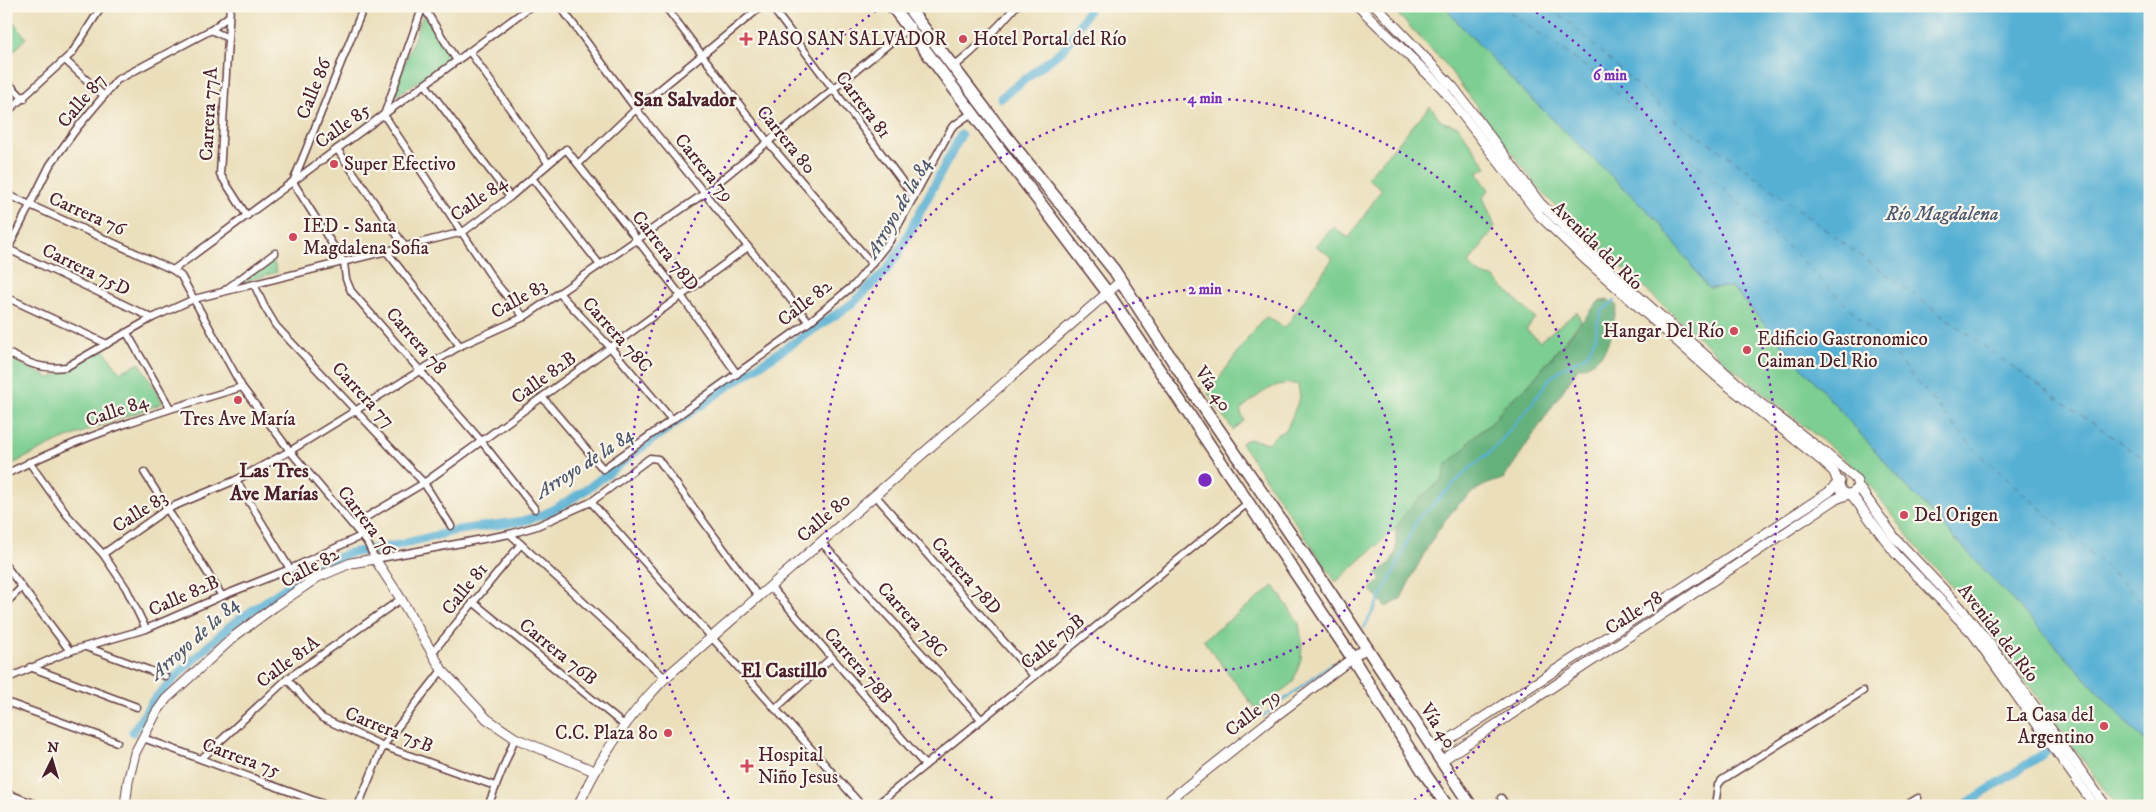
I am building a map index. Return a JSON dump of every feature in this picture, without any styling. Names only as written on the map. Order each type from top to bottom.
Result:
[{"type":"highway","name":"Vía 40","points":[[892,6],[909,15],[1121,281],[1194,394],[1471,806]]},
{"type":"highway","name":"Vía 40","points":[[909,15],[973,112],[1107,292],[1353,659],[1447,806]]},
{"type":"highway","points":[[1182,404],[1194,394]]},
{"type":"main road","name":"Avenida del Río","points":[[1358,6],[1442,88],[1540,216],[1607,279],[1716,376],[1834,472],[1839,484]]},
{"type":"main road","points":[[1368,6],[1424,63],[1437,70]]},
{"type":"main road","name":"Avenida del Río","points":[[1376,6],[1453,87],[1540,203],[1554,217],[1622,281],[1755,399],[1824,452],[1851,476]]},
{"type":"main road","name":"Calle 80","points":[[578,806],[594,771],[624,725],[665,678],[1121,281]]},
{"type":"main road","points":[[1828,467],[1832,485],[1829,492]]},
{"type":"main road","points":[[1851,476],[1856,479],[1858,486],[1857,490],[1848,494],[1841,490],[1839,484],[1843,477],[1851,476]]},
{"type":"main road","name":"Calle 78","points":[[1433,750],[1839,484]]},
{"type":"main road","name":"Avenida del Río","points":[[1858,486],[1895,538],[1960,607],[1990,644],[2106,806]]},
{"type":"main road","name":"Avenida del Río","points":[[1848,494],[1862,509],[1896,554],[1973,634],[2095,806]]},
{"type":"main road","name":"Calle 78","points":[[1441,761],[1829,504],[1848,494]]},
{"type":"main road","points":[[1829,504],[1842,502],[1862,509]]},
{"type":"main road","name":"Carrera 76","points":[[374,557],[442,670],[487,719],[515,738],[594,771]]},
{"type":"main road","name":"Calle 82","points":[[125,806],[131,766],[156,713],[166,699],[236,635],[318,577],[351,563],[374,557]]},
{"type":"main road","name":"Calle 79","points":[[1162,806],[1265,724],[1366,648]]},
{"type":"street","points":[[6,113],[24,99],[65,60],[76,47],[102,6]]},
{"type":"street","name":"Carrera 77A","points":[[230,6],[220,174],[247,216]]},
{"type":"street","name":"Calle 86","points":[[293,182],[364,6]]},
{"type":"street","points":[[423,6],[457,61]]},
{"type":"street","points":[[423,6],[384,115],[495,282],[524,317]]},
{"type":"street","name":"Calle 85","points":[[173,270],[531,6]]},
{"type":"street","name":"Carrera 79","points":[[560,6],[636,109],[809,322]]},
{"type":"street","name":"Carrera 80","points":[[665,6],[700,55],[768,142],[872,264]]},
{"type":"street","points":[[578,164],[636,109],[762,6]]},
{"type":"street","name":"Carrera 81","points":[[771,6],[914,197]]},
{"type":"street","points":[[953,68],[971,54],[999,27],[1016,6]]},
{"type":"street","name":"Calle 83","points":[[103,554],[167,509],[236,480],[290,451],[460,346],[524,317],[705,193],[832,89],[909,15]]},
{"type":"street","name":"Calle 87","points":[[7,250],[50,165],[77,128],[118,80],[211,30],[229,16]]},
{"type":"street","points":[[211,30],[228,38]]},
{"type":"street","points":[[470,52],[548,163]]},
{"type":"street","points":[[65,60],[104,96]]},
{"type":"street","points":[[6,81],[24,99]]},
{"type":"street","points":[[426,84],[510,197]]},
{"type":"street","name":"Calle 82","points":[[543,398],[602,469],[809,322],[855,284],[889,242],[952,127],[973,112]]},
{"type":"street","points":[[337,149],[406,248]]},
{"type":"street","name":"Calle 84","points":[[6,352],[28,363],[50,369],[66,367],[152,318],[194,299],[406,248],[463,232],[510,197],[566,149]]},
{"type":"street","name":"Carrera 78D","points":[[566,149],[682,296],[737,374]]},
{"type":"street","points":[[532,178],[600,265]]},
{"type":"street","name":"Carrera 78","points":[[293,182],[344,263],[346,279],[351,290],[482,442],[535,510]]},
{"type":"street","name":"Carrera 76","points":[[6,194],[173,270],[181,276],[242,386],[290,451],[367,542],[374,557]]},
{"type":"street","name":"Calle 82B","points":[[353,525],[424,483],[748,247]]},
{"type":"street","name":"Carrera 75D","points":[[7,250],[152,318]]},
{"type":"street","points":[[387,252],[460,346]]},
{"type":"street","points":[[222,292],[275,253]]},
{"type":"street","name":"Carrera 77","points":[[254,284],[276,326],[424,483],[451,526]]},
{"type":"street","name":"Carrera 78C","points":[[559,293],[610,348],[672,420]]},
{"type":"street","points":[[6,297],[107,344]]},
{"type":"street","points":[[126,333],[170,408]]},
{"type":"street","name":"Calle 84","points":[[6,474],[75,441],[170,408],[242,386]]},
{"type":"street","name":"Calle 82","points":[[374,557],[510,534],[537,526],[591,502],[650,458],[658,459],[758,596]]},
{"type":"street","points":[[29,462],[67,515],[103,554],[126,588],[146,629]]},
{"type":"street","points":[[144,472],[222,596]]},
{"type":"street","points":[[236,480],[290,568]]},
{"type":"street","name":"Carrera 78D","points":[[875,495],[1034,676]]},
{"type":"street","points":[[591,502],[711,639],[862,806]]},
{"type":"street","name":"Calle 79B","points":[[875,806],[1249,502]]},
{"type":"street","points":[[510,534],[665,678]]},
{"type":"street","name":"Calle 82B","points":[[70,651],[146,629],[361,536]]},
{"type":"street","name":"Carrera 78C","points":[[821,542],[981,719]]},
{"type":"street","name":"Calle 81","points":[[432,653],[521,544]]},
{"type":"street","points":[[6,566],[70,651],[6,679]]},
{"type":"street","name":"Carrera 78B","points":[[770,586],[924,765]]},
{"type":"street","points":[[6,603],[22,587]]},
{"type":"street","name":"Calle 81A","points":[[200,759],[287,678],[401,599]]},
{"type":"street","name":"Carrera 76B","points":[[473,602],[624,725]]},
{"type":"street","points":[[86,647],[165,676]]},
{"type":"street","points":[[775,709],[831,658]]},
{"type":"street","points":[[30,667],[137,708]]},
{"type":"street","points":[[358,806],[383,746],[442,670]]},
{"type":"street","name":"Carrera 75B","points":[[287,678],[322,718],[383,746],[495,786]]},
{"type":"street","points":[[1715,806],[1718,785],[1722,780],[1864,691]]},
{"type":"street","points":[[6,702],[117,742]]},
{"type":"street","name":"Carrera 75","points":[[143,738],[329,806]]},
{"type":"street","points":[[488,806],[515,738]]},
{"type":"street","points":[[6,793],[40,806]]},
{"type":"street","points":[[1502,798],[1506,806]]},
{"type":"street","points":[[1905,806],[1918,798]]},
{"type":"green space","points":[[1390,6],[1446,6],[1452,16],[1516,84],[1659,222],[1674,242],[1732,287],[1906,486],[2150,747],[2150,806],[2116,806],[1978,615],[1916,546],[1869,484],[1845,459],[1730,366],[1564,215],[1539,189],[1446,65]]},
{"type":"green space","points":[[6,12],[26,38],[6,60]]},
{"type":"green space","points":[[424,13],[451,59],[390,100]]},
{"type":"green space","points":[[1430,106],[1442,122],[1458,126],[1487,167],[1477,172],[1489,190],[1483,197],[1495,227],[1468,264],[1481,275],[1493,277],[1535,318],[1526,330],[1540,341],[1577,312],[1581,321],[1528,386],[1506,404],[1492,423],[1475,435],[1463,451],[1446,465],[1443,479],[1419,499],[1396,528],[1336,582],[1241,443],[1249,439],[1268,443],[1276,435],[1287,429],[1300,397],[1298,385],[1282,384],[1267,390],[1240,410],[1244,421],[1233,430],[1208,393],[1261,321],[1267,317],[1285,328],[1333,258],[1316,246],[1333,227],[1349,238],[1382,189],[1367,178]]},
{"type":"green space","points":[[272,256],[277,272],[234,285]]},
{"type":"green space","points":[[1608,300],[1617,306],[1610,336],[1603,353],[1589,364],[1578,368],[1503,480],[1485,485],[1468,496],[1453,510],[1440,527],[1400,600],[1386,607],[1370,589],[1381,580],[1376,574],[1389,564],[1396,552],[1396,528],[1404,515],[1419,499],[1442,480],[1446,465],[1463,451],[1475,435],[1492,423],[1506,404],[1528,386],[1599,301]]},
{"type":"green space","points":[[104,350],[120,372],[140,363],[163,403],[59,441],[6,467],[6,357],[50,378]]},
{"type":"green space","points":[[1274,586],[1299,623],[1302,643],[1301,659],[1293,682],[1258,712],[1203,640]]},
{"type":"water","name":"Río Magdalena","points":[[1446,6],[2150,6],[2150,747],[1906,486],[1732,287],[1708,288],[1659,222],[1516,84],[1452,16]]},
{"type":"waterway","name":"Arroyo de la 84","points":[[1001,98],[1065,48],[1091,6]]},
{"type":"waterway","name":"Arroyo de la 84","points":[[133,732],[153,701],[181,671],[230,626],[320,564],[350,553],[394,546],[458,530],[523,521],[545,514],[590,487],[722,390],[852,304],[885,272],[897,255],[961,135]]},
{"type":"waterway","points":[[1364,628],[1396,568],[1416,521],[1469,469],[1494,449],[1531,405],[1549,379],[1564,367],[1586,356],[1596,336],[1597,324],[1602,311],[1614,301]]},
{"type":"waterway","points":[[1263,716],[1332,663]]},
{"type":"waterway","points":[[1963,806],[2046,752]]},
{"type":"ferry route","points":[[1501,6],[1595,73],[1787,246],[1885,344],[1977,452],[2125,584],[2150,611]]},
{"type":"ferry route","points":[[1551,6],[1675,120],[1734,160],[1808,217],[2017,370],[2150,463]]},
{"type":"place","name":"PASO SAN SALVADOR","points":[[746,39]]},
{"type":"place","name":"Hotel Portal del Río","points":[[963,39]]},
{"type":"place","name":"Super Efectivo","points":[[334,164]]},
{"type":"place","name":"IED - Santa Magdalena Sofia","points":[[293,237]]},
{"type":"place","name":"Hangar Del Río","points":[[1734,331]]},
{"type":"place","name":"Edificio Gastronomico Caiman Del Rio","points":[[1747,350]]},
{"type":"place","name":"Tres Ave María","points":[[238,400]]},
{"type":"place","name":"Del Origen","points":[[1904,515]]},
{"type":"place","name":"La Casa del Argentino","points":[[2104,726]]},
{"type":"place","name":"C.C. Plaza 80","points":[[668,733]]},
{"type":"place","name":"Hospital Niño Jesus","points":[[747,766]]},
{"type":"district","name":"San Salvador","points":[[685,100]]},
{"type":"district","name":"Las Tres Ave Marías","points":[[274,482]]},
{"type":"district","name":"El Castillo","points":[[784,671]]}]
